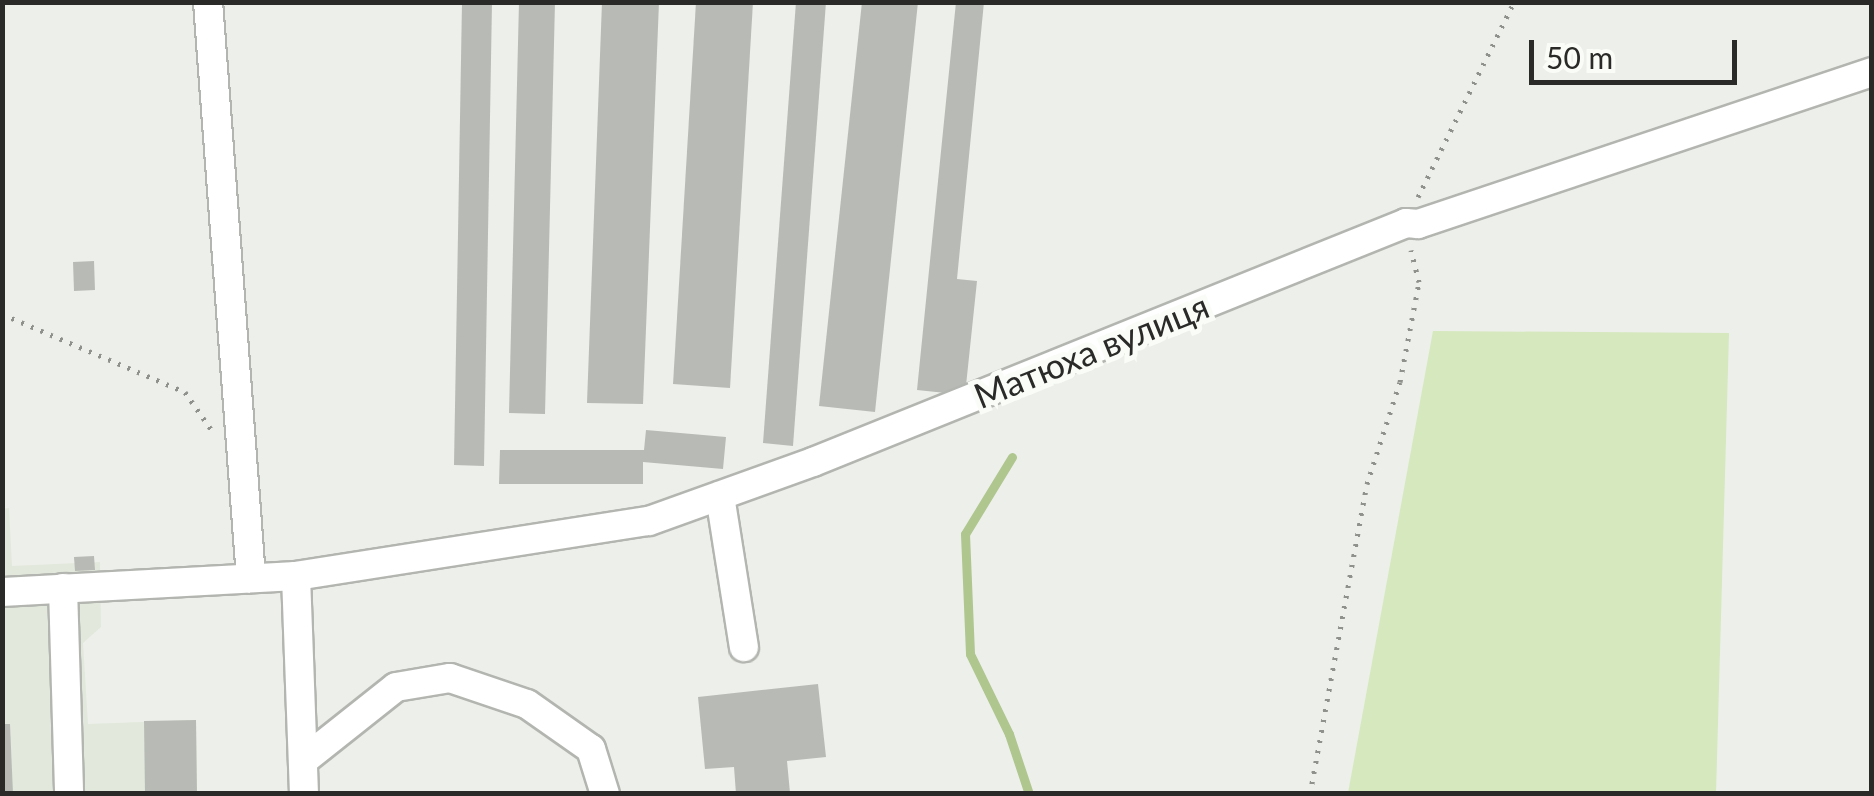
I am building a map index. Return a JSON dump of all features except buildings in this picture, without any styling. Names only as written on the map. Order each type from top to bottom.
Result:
[{"type":"street","points":[[208,2],[251,578]]},
{"type":"street","name":"Матюха вулиця","points":[[2,592],[296,576],[649,521],[1406,224],[1418,224],[1872,72]]},
{"type":"street","points":[[720,496],[744,647]]},
{"type":"street","points":[[296,576],[304,794]]},
{"type":"street","points":[[62,588],[69,794]]},
{"type":"street","points":[[304,760],[396,688],[450,678],[527,704],[591,749],[605,794]]},
{"type":"path","points":[[1310,794],[1367,484],[1400,382],[1418,282],[1406,224],[1514,2]]},
{"type":"path","points":[[2,314],[185,392],[215,434]]},
{"type":"shaded area","points":[[9,508],[12,566],[100,562],[101,627],[83,643],[88,724],[196,720],[197,793],[3,794],[2,509]]},
{"type":"green space","points":[[1433,331],[1729,333],[1716,793],[1348,793]]},
{"type":"waterway","points":[[1012,457],[965,534],[970,654],[1009,734],[1029,794]]}]
